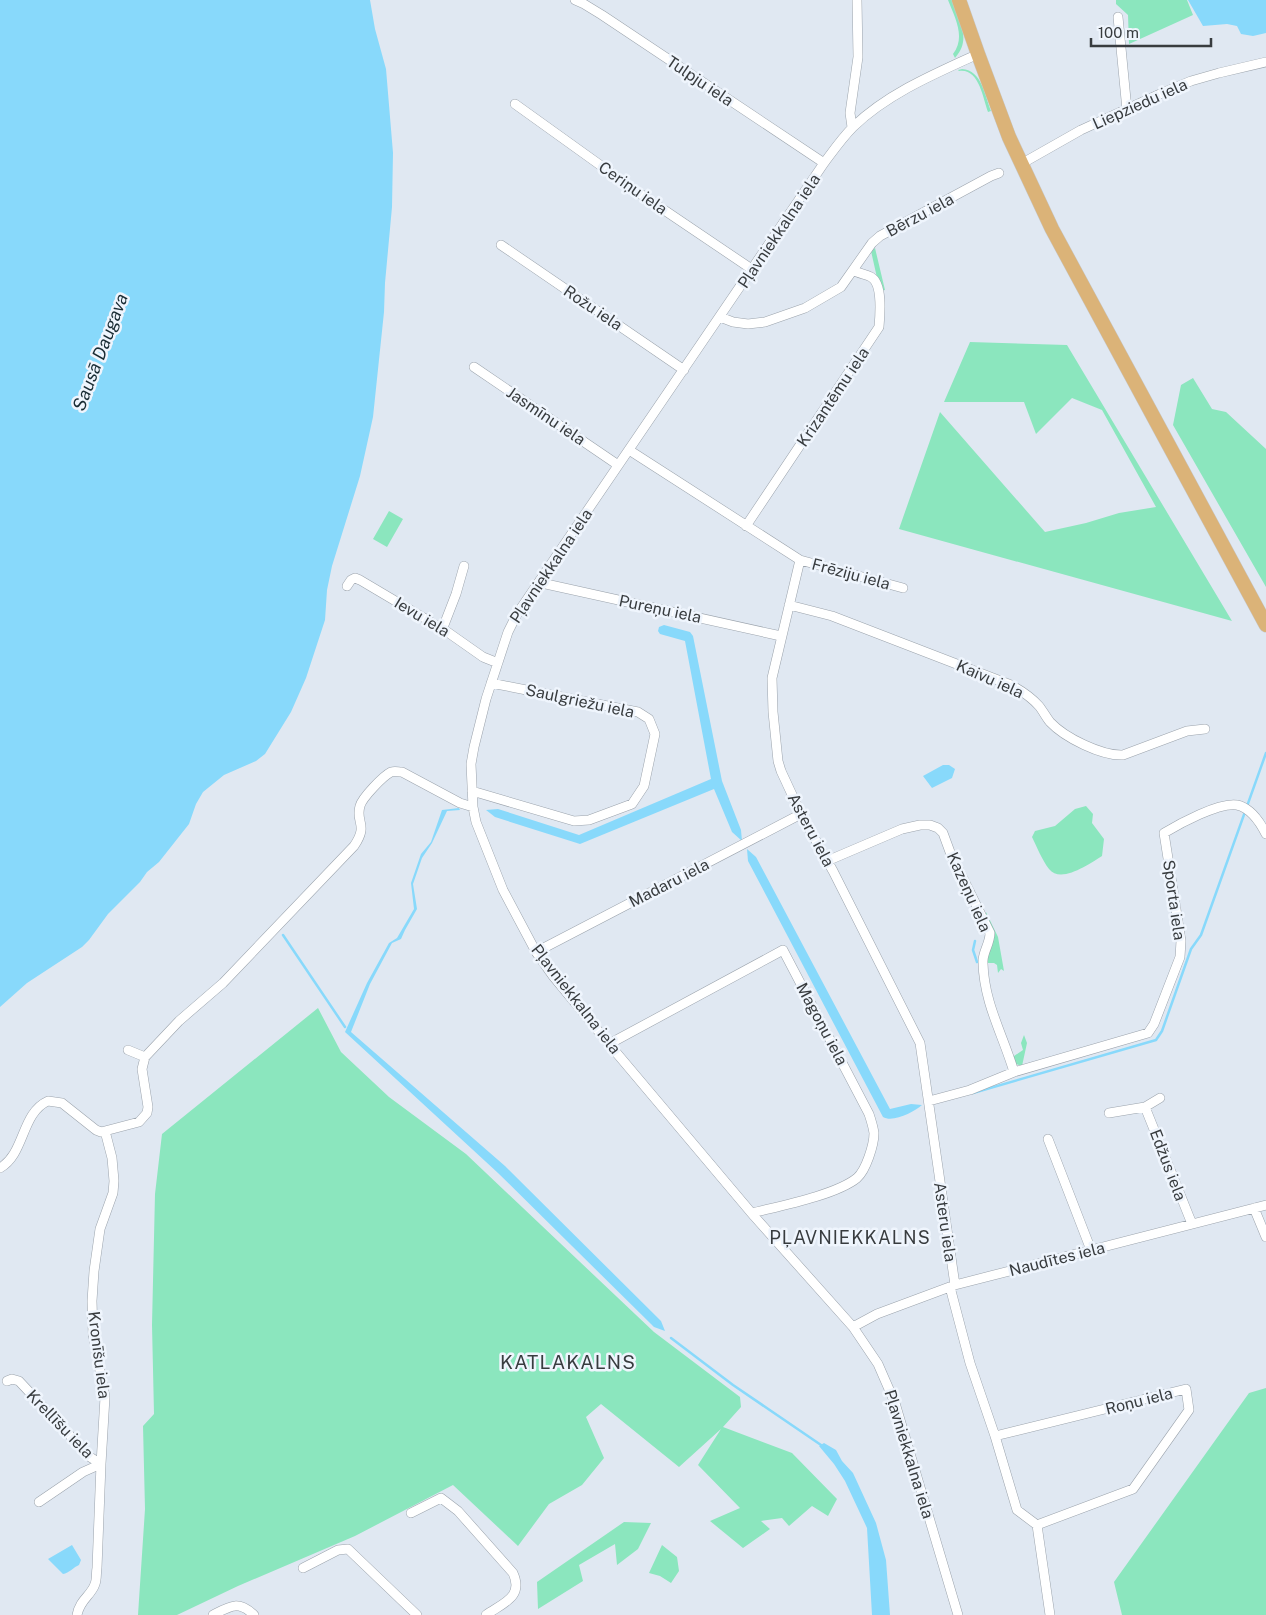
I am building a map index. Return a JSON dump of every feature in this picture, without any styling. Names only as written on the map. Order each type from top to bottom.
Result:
[{"type":"main road","points":[[959,0],[998,110],[1052,229],[1266,624]]},
{"type":"street","name":"Tulpju iela","points":[[575,0],[602,15],[824,163]]},
{"type":"street","points":[[852,127],[850,114],[858,57],[857,0]]},
{"type":"street","points":[[1118,17],[1127,110]]},
{"type":"street","name":"Pļavniekkalna iela","points":[[958,1615],[896,1403],[878,1364],[853,1327],[752,1213],[608,1044],[536,952],[503,890],[476,822],[473,807],[471,764],[491,683],[508,632],[525,600],[630,450],[824,163],[852,127],[865,117],[906,89],[978,54]]},
{"type":"street","name":"Liepziedu iela","points":[[1021,164],[1081,130],[1191,82],[1219,72],[1266,62]]},
{"type":"street","name":"Ceriņu iela","points":[[515,104],[753,270]]},
{"type":"street","name":"Bērzu iela","points":[[720,317],[733,322],[748,324],[765,322],[805,308],[841,287],[872,243],[880,236],[999,173]]},
{"type":"street","name":"Rožu iela","points":[[501,246],[684,370]]},
{"type":"street","name":"Krizantēmu iela","points":[[746,526],[879,326],[880,300],[875,282],[872,278],[853,270]]},
{"type":"street","name":"Jasmīnu iela","points":[[474,367],[618,465]]},
{"type":"street","points":[[630,450],[800,560]]},
{"type":"street","name":"Frēziju iela","points":[[800,560],[903,588]]},
{"type":"street","name":"Asteru iela","points":[[800,560],[772,678],[771,694],[776,746],[781,771],[801,814],[920,1043],[952,1286],[970,1363],[995,1436],[1017,1510],[1037,1525]]},
{"type":"street","points":[[440,627],[444,624],[450,609],[464,566]]},
{"type":"street","name":"Ievu iela","points":[[347,586],[355,578],[360,580],[440,627],[483,657],[498,663]]},
{"type":"street","name":"Pureņu iela","points":[[540,580],[546,584],[781,636]]},
{"type":"street","name":"Kaivu iela","points":[[789,605],[832,616],[1011,685],[1030,696],[1059,729],[1079,741],[1115,756],[1124,755],[1187,731],[1205,729]]},
{"type":"street","name":"Saulgriežu iela","points":[[472,791],[574,821],[589,820],[632,804],[644,786],[655,734],[649,719],[638,712],[491,683]]},
{"type":"street","points":[[0,1168],[8,1164],[16,1152],[33,1114],[42,1103],[48,1101],[62,1103],[96,1130],[106,1131],[139,1122],[147,1113],[148,1107],[142,1069],[145,1057],[179,1021],[229,977],[354,846],[362,831],[359,814],[362,801],[386,775],[394,771],[402,772],[460,803],[473,807]]},
{"type":"street","name":"Sporta iela","points":[[929,1101],[970,1090],[1014,1072],[1148,1033],[1154,1024],[1180,957],[1181,941],[1164,833],[1188,819],[1228,805],[1238,805],[1258,818],[1266,834]]},
{"type":"street","name":"Madaru iela","points":[[536,952],[801,814]]},
{"type":"street","name":"Kazeņu iela","points":[[827,861],[897,831],[920,825],[930,825],[938,828],[944,834],[950,852],[990,933],[983,960],[989,1006],[1014,1072]]},
{"type":"street","name":"Magoņu iela","points":[[608,1044],[783,950],[869,1114],[874,1133],[870,1157],[858,1177],[845,1186],[826,1194],[752,1213]]},
{"type":"street","points":[[128,1050],[145,1057]]},
{"type":"street","points":[[1109,1113],[1145,1106],[1160,1098]]},
{"type":"street","name":"Edžus iela","points":[[1145,1106],[1192,1224]]},
{"type":"street","name":"Kronīšu iela","points":[[77,1615],[83,1600],[95,1584],[105,1397],[93,1334],[92,1302],[100,1228],[113,1193],[114,1181],[112,1158],[106,1131]]},
{"type":"street","points":[[1048,1139],[1091,1250]]},
{"type":"street","name":"Naudītes iela","points":[[853,1327],[877,1314],[952,1286],[1266,1205]]},
{"type":"street","points":[[1254,1208],[1266,1236]]},
{"type":"street","name":"Krellīšu iela","points":[[7,1381],[12,1379],[19,1381],[90,1457],[101,1464]]},
{"type":"street","name":"Roņu iela","points":[[995,1436],[1186,1389],[1189,1410],[1133,1489],[1037,1525]]},
{"type":"street","name":"Krellīšu iela","points":[[39,1502],[83,1472],[101,1464]]},
{"type":"street","points":[[411,1513],[441,1498],[458,1512],[513,1573],[517,1582],[517,1590],[513,1597],[486,1615]]},
{"type":"street","points":[[1037,1525],[1050,1615]]},
{"type":"street","points":[[303,1568],[338,1550],[348,1549],[417,1615]]},
{"type":"street","points":[[213,1615],[233,1605],[245,1607],[254,1615]]},
{"type":"green space","points":[[948,0],[952,0],[961,23],[963,37],[963,44],[955,58],[953,54],[957,48],[959,34]]},
{"type":"green space","points":[[1116,0],[1187,0],[1193,15],[1129,44],[1128,15],[1116,4]]},
{"type":"green space","points":[[958,70],[969,70],[978,79],[991,111],[988,112],[976,79],[966,71]]},
{"type":"green space","points":[[875,248],[885,290],[880,291],[871,251]]},
{"type":"green space","points":[[970,342],[1067,345],[1232,621],[899,529],[940,412],[1045,532],[1119,513],[1156,507],[1102,410],[1072,398],[1036,434],[1024,402],[944,402]]},
{"type":"green space","points":[[1193,378],[1212,409],[1226,412],[1266,449],[1266,587],[1173,425],[1181,385]]},
{"type":"green space","points":[[389,511],[403,519],[387,547],[373,539]]},
{"type":"green space","points":[[1086,806],[1093,814],[1092,823],[1104,839],[1102,856],[1068,874],[1054,873],[1044,862],[1032,837],[1035,831],[1055,826],[1075,809]]},
{"type":"green space","points":[[986,912],[998,937],[1004,971],[1001,969],[998,973],[997,965],[985,961]]},
{"type":"green space","points":[[318,1008],[341,1052],[389,1097],[466,1154],[654,1332],[740,1397],[741,1407],[723,1427],[792,1453],[837,1499],[828,1516],[812,1506],[789,1526],[782,1518],[761,1521],[770,1529],[743,1548],[710,1521],[740,1508],[698,1465],[721,1429],[679,1467],[601,1404],[586,1417],[604,1458],[582,1485],[549,1504],[518,1546],[453,1485],[355,1536],[238,1586],[177,1615],[138,1615],[145,1509],[143,1426],[154,1414],[152,1325],[155,1194],[162,1134]]},
{"type":"green space","points":[[1024,1035],[1027,1043],[1022,1066],[1016,1064],[1013,1060],[1014,1056],[1023,1050],[1021,1043]]},
{"type":"green space","points":[[1266,1388],[1266,1615],[1122,1615],[1114,1582],[1249,1393]]},
{"type":"green space","points":[[624,1522],[651,1523],[638,1549],[617,1565],[615,1544],[579,1565],[583,1581],[538,1609],[537,1582]]},
{"type":"green space","points":[[662,1545],[677,1557],[679,1571],[671,1583],[660,1576],[649,1573]]},
{"type":"water","name":"Sausā Daugava","points":[[0,0],[370,0],[375,29],[386,69],[393,153],[392,207],[373,417],[360,476],[332,566],[327,590],[325,620],[306,678],[291,712],[265,754],[256,761],[224,775],[203,792],[196,804],[189,824],[159,862],[147,872],[140,882],[108,914],[89,940],[82,947],[27,983],[0,1007]]},
{"type":"water","points":[[1188,0],[1266,0],[1266,33],[1253,36],[1241,34],[1237,26],[1227,24],[1203,26]]},
{"type":"water","points":[[664,625],[690,632],[693,636],[722,781],[741,830],[742,841],[732,832],[714,789],[580,844],[495,817],[486,810],[498,809],[579,835],[711,779],[685,641],[660,634],[658,631],[659,627]]},
{"type":"water","points":[[943,765],[949,765],[955,769],[952,778],[932,788],[923,776]]},
{"type":"water","points":[[459,808],[460,810],[447,811],[432,843],[422,858],[413,884],[417,909],[401,939],[392,943],[370,984],[351,1032],[505,1166],[661,1321],[665,1331],[654,1327],[498,1173],[345,1032],[367,983],[389,943],[397,938],[414,909],[411,883],[421,854],[431,842],[442,810]]},
{"type":"water","points":[[747,849],[756,857],[890,1109],[911,1104],[922,1105],[918,1108],[898,1118],[883,1117],[748,861]]},
{"type":"water","points":[[824,1443],[836,1450],[842,1461],[853,1473],[876,1523],[886,1560],[890,1615],[872,1615],[867,1528],[845,1481],[819,1446]]},
{"type":"water","points":[[72,1545],[81,1560],[79,1565],[63,1574],[48,1559]]},
{"type":"waterway","points":[[973,1093],[1156,1040],[1162,1031],[1191,949],[1201,935],[1266,753]]},
{"type":"waterway","points":[[283,935],[345,1027]]},
{"type":"waterway","points":[[975,941],[973,950],[977,962]]},
{"type":"waterway","points":[[671,1338],[733,1385],[821,1445]]},
{"type":"district","name":"PĻAVNIEKKALNS","points":[[850,1237]]},
{"type":"district","name":"KATLAKALNS","points":[[568,1362]]}]
